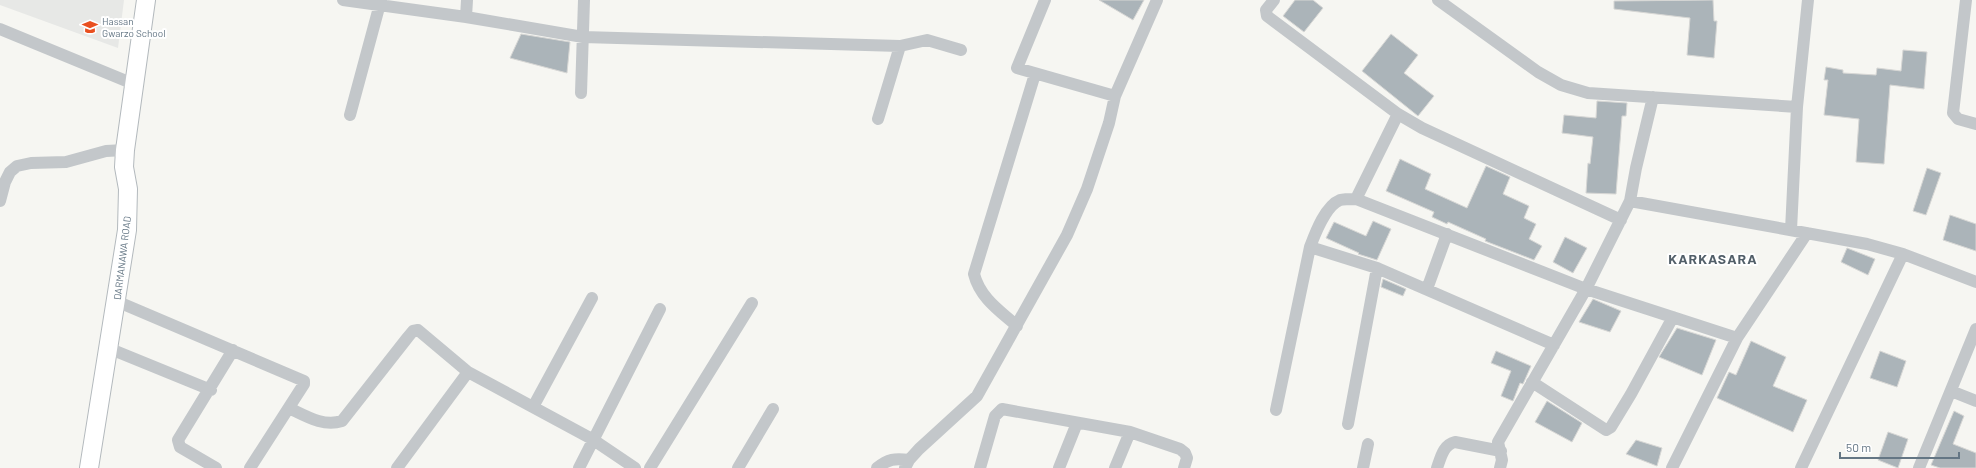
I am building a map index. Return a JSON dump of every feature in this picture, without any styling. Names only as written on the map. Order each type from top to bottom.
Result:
[{"type":"street","name":"DARMANAWA ROAD","points":[[89,468],[127,230],[128,189],[125,159],[136,85],[146,0]]},
{"type":"street","points":[[343,0],[381,3],[583,37],[900,46],[927,40],[961,50]]},
{"type":"street","points":[[466,17],[467,0]]},
{"type":"street","points":[[581,93],[584,0]]},
{"type":"street","points":[[1045,0],[1017,66],[1019,69],[1115,96]]},
{"type":"street","points":[[877,468],[895,458],[907,464],[919,449],[977,396],[988,379],[1067,235],[1081,205],[1109,123],[1115,96],[1157,0]]},
{"type":"street","points":[[1274,0],[1266,10],[1267,16],[1398,114],[1422,128],[1621,220]]},
{"type":"street","points":[[1438,0],[1538,72],[1561,85],[1588,93],[1797,107]]},
{"type":"street","points":[[1791,230],[1797,107],[1808,0]]},
{"type":"street","points":[[1966,0],[1953,113],[1958,119],[1976,124]]},
{"type":"street","points":[[350,115],[381,3]]},
{"type":"street","points":[[0,29],[136,85]]},
{"type":"street","points":[[878,119],[900,46]]},
{"type":"street","points":[[1017,326],[984,296],[977,284],[974,274],[1035,74]]},
{"type":"street","points":[[1500,468],[1502,460],[1500,446],[1508,424],[1586,289],[1630,201],[1636,168],[1653,97]]},
{"type":"street","points":[[1356,199],[1398,114]]},
{"type":"street","points":[[0,201],[5,182],[10,172],[17,166],[31,163],[66,162],[106,151],[125,159]]},
{"type":"street","points":[[1276,410],[1310,247],[1319,224],[1328,211],[1339,200],[1356,199],[1586,289],[1737,338]]},
{"type":"street","points":[[1630,201],[1867,244],[1903,254],[1976,282]]},
{"type":"street","points":[[1672,468],[1737,338],[1807,233]]},
{"type":"street","points":[[1427,288],[1447,234]]},
{"type":"street","points":[[1310,247],[1377,268],[1427,288],[1554,345]]},
{"type":"street","points":[[1801,468],[1903,254]]},
{"type":"street","points":[[1348,424],[1377,268]]},
{"type":"street","points":[[533,407],[592,298]]},
{"type":"street","points":[[116,302],[304,381],[304,384],[250,468]]},
{"type":"street","points":[[650,468],[752,303]]},
{"type":"street","points":[[579,468],[592,439],[660,309]]},
{"type":"street","points":[[1532,382],[1606,430],[1611,427],[1631,394],[1673,317]]},
{"type":"street","points":[[1920,468],[1976,329]]},
{"type":"street","points":[[289,408],[321,422],[332,424],[342,421],[413,331],[418,330],[468,372],[592,439],[635,468]]},
{"type":"street","points":[[108,348],[211,390]]},
{"type":"street","points":[[216,468],[178,445],[178,440],[211,390],[233,350]]},
{"type":"street","points":[[397,468],[468,372]]},
{"type":"street","points":[[1951,391],[1976,401]]},
{"type":"street","points":[[738,468],[773,409]]},
{"type":"street","points":[[980,468],[995,416],[1002,409],[1130,432],[1185,453],[1187,458],[1184,468]]},
{"type":"street","points":[[1059,468],[1077,423]]},
{"type":"street","points":[[1115,468],[1130,432]]},
{"type":"street","points":[[1437,468],[1445,448],[1450,443],[1455,442],[1500,446]]},
{"type":"street","points":[[1363,468],[1368,444]]},
{"type":"shaded area","name":"Hassan Gwarzo School","points":[[0,0],[124,0],[118,48],[0,5]]},
{"type":"building","points":[[1099,0],[1144,0],[1133,20]]},
{"type":"building","points":[[1295,0],[1313,0],[1323,8],[1304,32],[1283,16]]},
{"type":"building","points":[[1713,0],[1714,21],[1717,21],[1714,58],[1687,55],[1690,18],[1614,9],[1614,1]]},
{"type":"building","points":[[521,34],[570,42],[567,73],[510,58]]},
{"type":"building","points":[[1391,34],[1418,55],[1404,73],[1434,96],[1418,116],[1362,71]]},
{"type":"building","points":[[1903,50],[1927,52],[1924,89],[1890,85],[1884,164],[1856,162],[1859,119],[1824,115],[1828,80],[1824,80],[1826,67],[1843,70],[1843,73],[1876,75],[1877,68],[1901,71]]},
{"type":"building","points":[[1597,101],[1627,103],[1626,116],[1622,116],[1616,194],[1586,193],[1588,163],[1590,164],[1593,137],[1562,133],[1564,115],[1596,118]]},
{"type":"building","points":[[1400,159],[1431,174],[1425,189],[1467,208],[1486,166],[1510,177],[1503,194],[1529,206],[1524,218],[1536,224],[1529,239],[1542,246],[1534,260],[1485,241],[1486,239],[1448,222],[1447,224],[1432,217],[1434,212],[1386,191]]},
{"type":"building","points":[[1927,168],[1941,173],[1926,215],[1913,211]]},
{"type":"building","points":[[1950,215],[1976,224],[1976,251],[1943,240]]},
{"type":"building","points":[[1373,221],[1391,229],[1377,260],[1358,254],[1359,253],[1326,238],[1334,222],[1366,236]]},
{"type":"building","points":[[1565,237],[1587,248],[1573,273],[1553,262]]},
{"type":"building","points":[[1847,248],[1875,259],[1868,275],[1841,262]]},
{"type":"building","points":[[1383,279],[1406,289],[1403,296],[1381,287]]},
{"type":"building","points":[[1593,299],[1621,311],[1610,332],[1579,322]]},
{"type":"building","points":[[1677,328],[1716,340],[1702,375],[1659,357]]},
{"type":"building","points":[[1751,341],[1786,357],[1773,386],[1807,400],[1793,432],[1717,398],[1729,372],[1736,375]]},
{"type":"building","points":[[1496,351],[1531,366],[1523,384],[1520,383],[1513,401],[1501,396],[1511,371],[1491,363]]},
{"type":"building","points":[[1880,351],[1906,361],[1897,387],[1870,378]]},
{"type":"building","points":[[1547,401],[1582,423],[1572,442],[1535,422]]},
{"type":"building","points":[[1954,411],[1964,416],[1953,444],[1976,453],[1976,468],[1940,468],[1931,465]]},
{"type":"building","points":[[1888,432],[1908,439],[1898,468],[1878,460]]},
{"type":"building","points":[[1636,440],[1662,448],[1657,466],[1626,454]]},
{"type":"place","name":"Hassan Gwarzo School","points":[[90,27]]},
{"type":"district","name":"KARKASARA","points":[[1713,259]]}]
